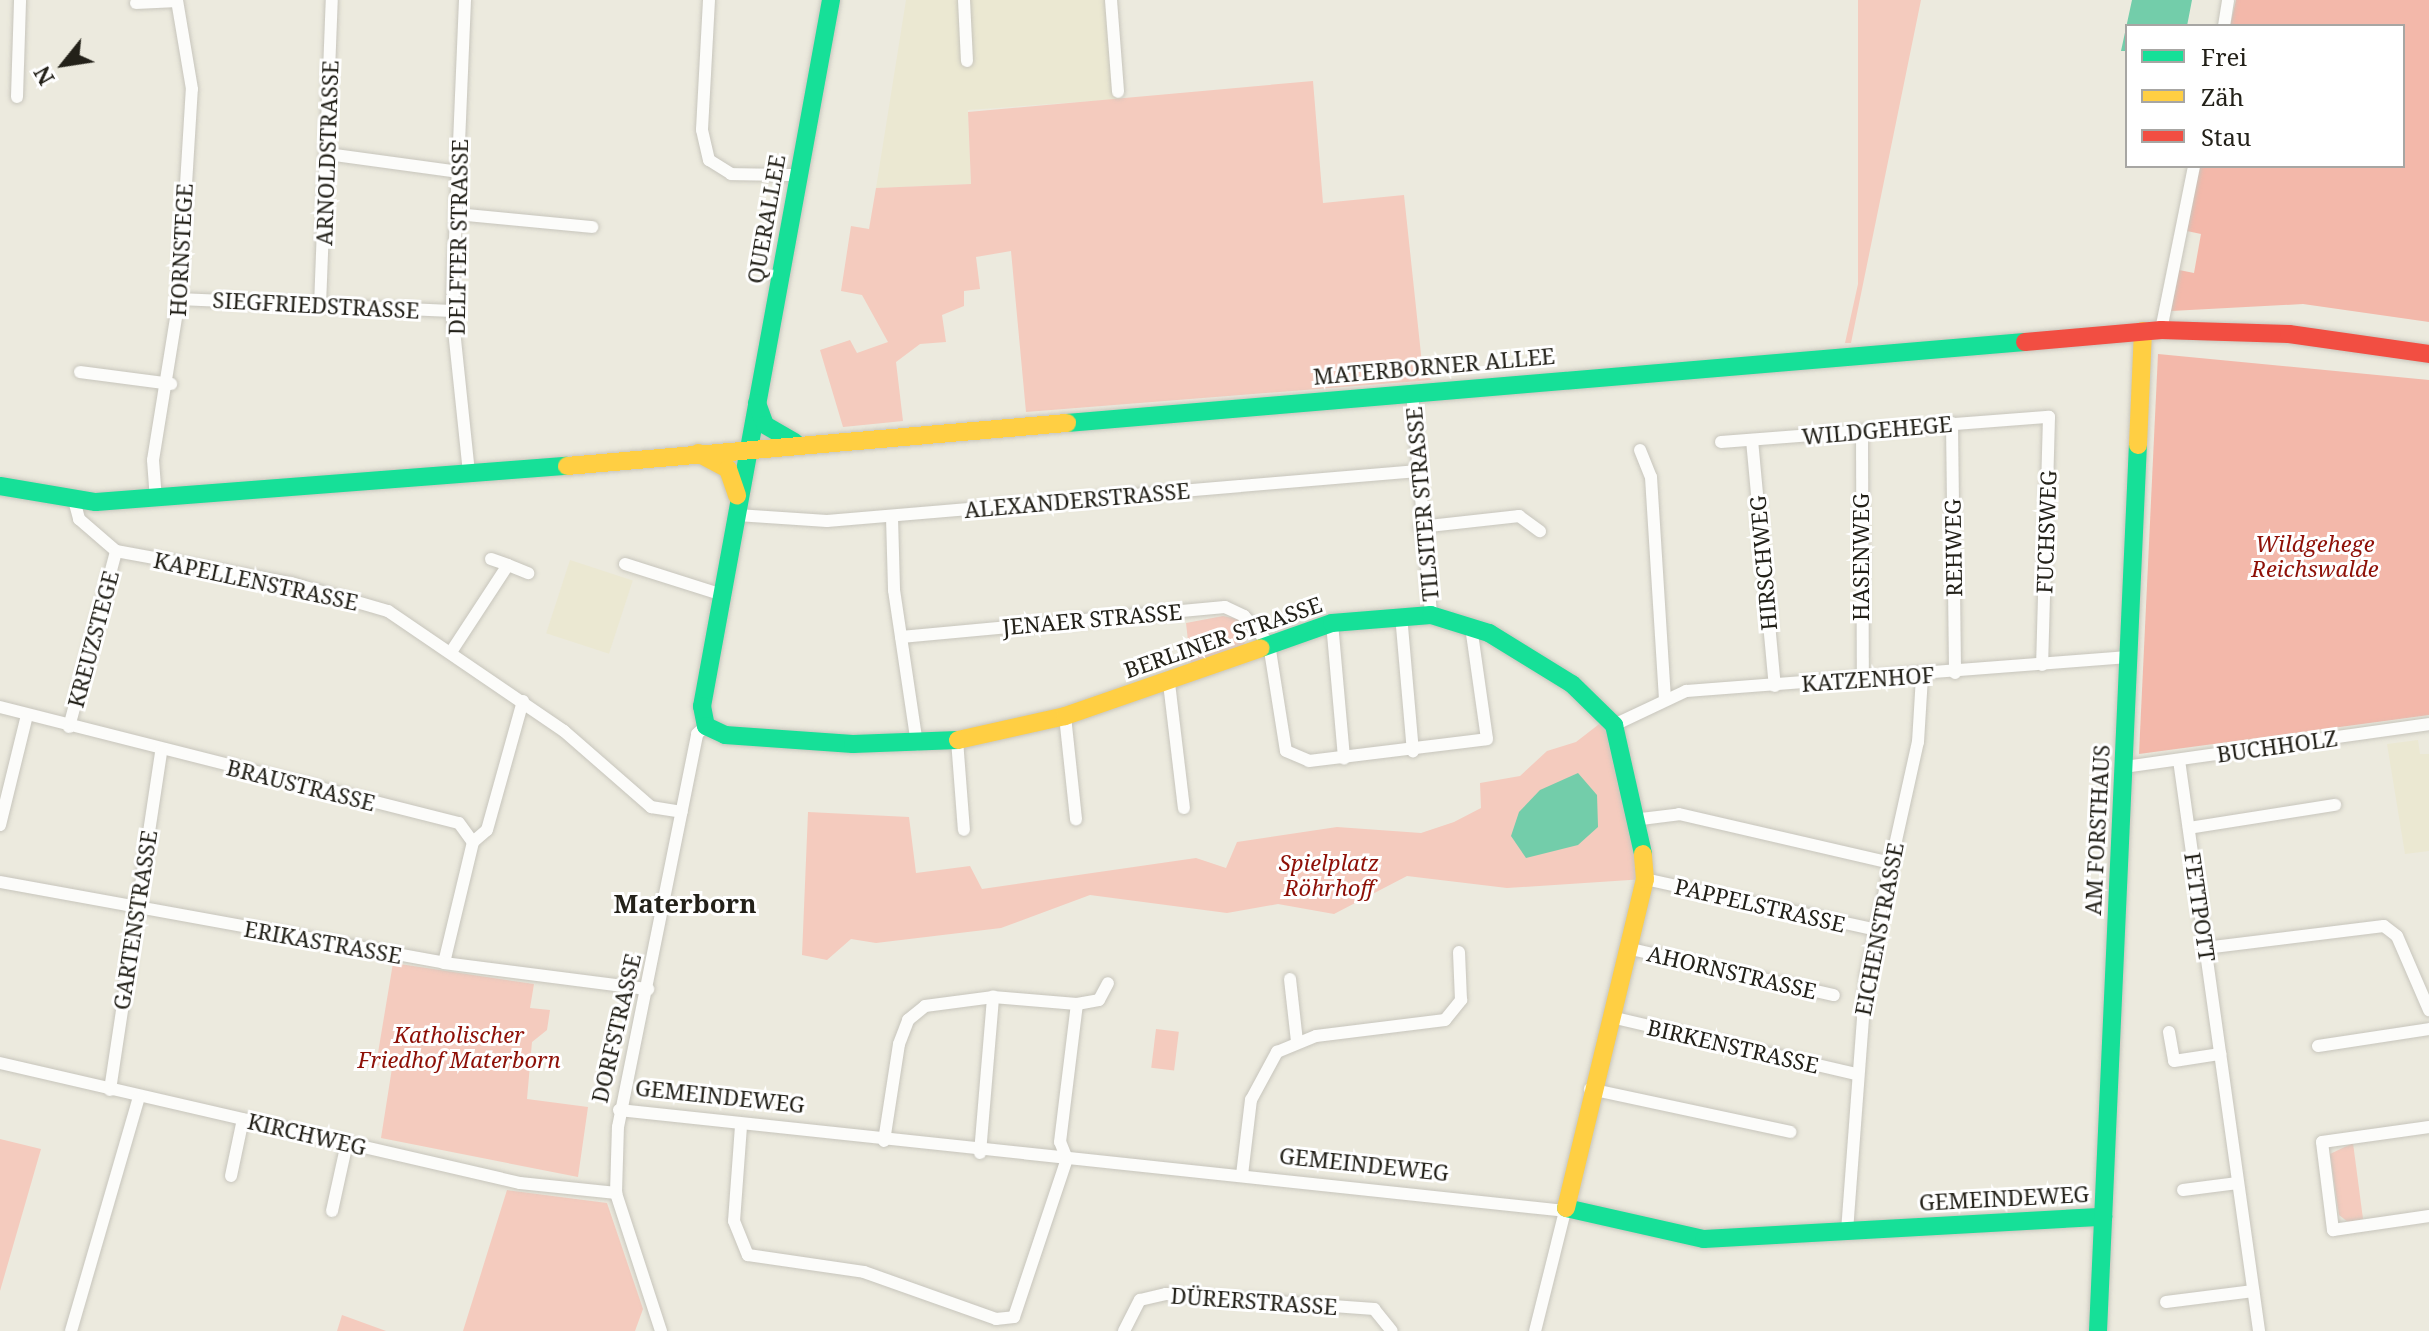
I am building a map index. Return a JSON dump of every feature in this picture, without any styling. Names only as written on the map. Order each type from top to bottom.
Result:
[{"type":"street","points":[[17,97],[20,0]]},
{"type":"street","points":[[136,3],[177,0]]},
{"type":"street","name":"HORNSTEGE","points":[[156,500],[153,460],[171,384],[192,89],[177,0]]},
{"type":"street","name":"ARNOLDSTRASSE","points":[[320,306],[332,0]]},
{"type":"street","name":"DELFTER STRASSE","points":[[465,0],[452,311],[469,473]]},
{"type":"street","points":[[709,0],[702,130],[709,160],[731,174],[798,175]]},
{"type":"street","name":"QUERALLEE","points":[[749,447],[831,0]]},
{"type":"street","points":[[964,0],[967,61]]},
{"type":"street","points":[[1111,0],[1118,92]]},
{"type":"street","points":[[2224,24],[2228,0]]},
{"type":"street","points":[[328,154],[459,172]]},
{"type":"street","name":"AM FORSTHAUS","points":[[2098,1331],[2129,657],[2152,330],[2193,168]]},
{"type":"street","points":[[457,214],[592,227]]},
{"type":"street","name":"SIEGFRIEDSTRASSE","points":[[179,299],[452,311]]},
{"type":"street","name":"MATERBORNER ALLEE","points":[[0,486],[74,500],[156,500],[797,442],[2152,330],[2289,334],[2429,354]]},
{"type":"street","points":[[80,372],[171,384]]},
{"type":"street","name":"TILSITER STRASSE","points":[[1412,392],[1420,527],[1431,615]]},
{"type":"street","points":[[756,400],[765,425],[797,442]]},
{"type":"street","name":"WILDGEHEGE","points":[[1721,442],[1862,433],[2031,413]]},
{"type":"street","name":"FUCHSWEG","points":[[2031,413],[2049,417],[2042,665]]},
{"type":"street","name":"REHWEG","points":[[1952,423],[1955,673]]},
{"type":"street","name":"HASENWEG","points":[[1862,433],[1863,680]]},
{"type":"street","name":"HIRSCHWEG","points":[[1752,440],[1775,686]]},
{"type":"street","name":"DORFSTRASSE","points":[[661,1331],[616,1193],[619,1110],[648,989],[697,734],[706,726],[702,706],[749,447]]},
{"type":"street","points":[[1640,450],[1651,477],[1665,698]]},
{"type":"street","points":[[693,451],[728,469],[738,508]]},
{"type":"street","name":"ALEXANDERSTRASSE","points":[[738,508],[892,517],[1418,471]]},
{"type":"street","name":"KAPELLENSTRASSE","points":[[74,500],[79,519],[116,551],[344,596],[388,611],[453,649],[523,701],[651,807],[682,812]]},
{"type":"street","points":[[1420,527],[1519,516],[1540,531]]},
{"type":"street","points":[[892,517],[901,637],[917,744]]},
{"type":"street","name":"KREUZSTEGE","points":[[69,727],[116,551]]},
{"type":"street","points":[[491,559],[528,573]]},
{"type":"street","points":[[625,564],[723,595]]},
{"type":"street","points":[[453,649],[508,565]]},
{"type":"street","name":"JENAER STRASSE","points":[[901,637],[1225,607],[1244,616],[1269,644]]},
{"type":"street","points":[[1401,615],[1413,751]]},
{"type":"street","name":"BERLINER STRASSE","points":[[706,726],[725,735],[917,744],[957,740],[1065,716],[1169,683],[1332,623],[1401,615],[1431,615],[1471,627],[1532,656],[1614,725]]},
{"type":"street","points":[[1332,623],[1344,758]]},
{"type":"street","points":[[1269,644],[1286,751],[1299,761],[1344,758],[1487,739],[1471,627]]},
{"type":"street","name":"KATZENHOF","points":[[1614,725],[1665,698],[2129,657]]},
{"type":"street","name":"EICHENSTRASSE","points":[[1847,1231],[1856,1074],[1876,930],[1918,742],[1922,676]]},
{"type":"street","points":[[1169,683],[1184,808]]},
{"type":"street","points":[[444,963],[473,842],[487,830],[523,701]]},
{"type":"street","name":"BRAUSTRASSE","points":[[0,707],[161,751],[459,823],[473,842]]},
{"type":"street","points":[[0,825],[4,796],[27,715]]},
{"type":"street","points":[[1065,716],[1076,819]]},
{"type":"street","name":"BUCHHOLZ","points":[[2124,767],[2429,724]]},
{"type":"street","points":[[1535,1331],[1565,1211],[1590,1089],[1631,949],[1645,879],[1641,819],[1614,725]]},
{"type":"street","points":[[957,740],[964,830]]},
{"type":"street","name":"GARTENSTRASSE","points":[[110,1090],[161,751]]},
{"type":"street","name":"FETTPOTT","points":[[2179,760],[2259,1331]]},
{"type":"street","points":[[2189,828],[2335,805]]},
{"type":"street","points":[[1641,819],[1679,814],[1891,863]]},
{"type":"street","name":"PAPPELSTRASSE","points":[[1645,879],[1876,930]]},
{"type":"street","name":"ERIKASTRASSE","points":[[0,882],[137,910],[444,963],[648,989]]},
{"type":"street","points":[[2205,948],[2384,926],[2397,936],[2429,1010]]},
{"type":"street","name":"AHORNSTRASSE","points":[[1631,949],[1834,995]]},
{"type":"street","points":[[1242,1175],[1257,1082],[1277,1052],[1297,1041],[1445,1020],[1461,1000],[1459,952]]},
{"type":"street","points":[[1290,979],[1297,1041]]},
{"type":"street","points":[[884,1141],[908,1020],[955,998],[993,997],[1077,1004],[1099,1000],[1108,983]]},
{"type":"street","points":[[980,1153],[993,997]]},
{"type":"street","points":[[741,1126],[734,1221],[748,1255],[864,1272],[996,1319],[1014,1317],[1025,1296],[1067,1159],[1060,1142],[1077,1004]]},
{"type":"street","name":"BIRKENSTRASSE","points":[[1611,1017],[1856,1074]]},
{"type":"street","points":[[2318,1046],[2429,1029]]},
{"type":"street","points":[[2169,1032],[2174,1067],[2220,1054]]},
{"type":"street","name":"KIRCHWEG","points":[[0,1063],[520,1183],[616,1193]]},
{"type":"street","points":[[1590,1089],[1790,1132]]},
{"type":"street","points":[[71,1331],[139,1097]]},
{"type":"street","name":"GEMEINDEWEG","points":[[619,1110],[980,1153],[1219,1172],[1565,1211],[1704,1239],[2103,1217]]},
{"type":"street","points":[[231,1176],[243,1119]]},
{"type":"street","points":[[2429,1127],[2322,1142],[2333,1230],[2429,1216]]},
{"type":"street","points":[[332,1211],[347,1143]]},
{"type":"street","points":[[2183,1190],[2238,1183]]},
{"type":"street","points":[[2166,1302],[2253,1291]]},
{"type":"street","name":"DÜRERSTRASSE","points":[[1124,1331],[1140,1300],[1166,1294],[1374,1309],[1392,1331]]},
{"type":"shaded area","points":[[906,0],[1116,0],[1121,99],[968,110],[971,184],[876,188]]},
{"type":"shaded area","points":[[2132,0],[2192,0],[2187,24],[2127,24]]},
{"type":"shaded area","points":[[570,560],[633,580],[609,654],[546,633]]},
{"type":"shaded area","points":[[2418,740],[2420,754],[2429,754],[2429,851],[2405,854],[2387,744]]},
{"type":"shaded area","points":[[1578,773],[1597,795],[1598,827],[1578,845],[1526,858],[1511,836],[1519,812],[1540,790]]},
{"type":"green space","points":[[1858,0],[1921,0],[1851,343],[1845,343],[1858,284]]},
{"type":"green space","points":[[2236,0],[2429,0],[2429,322],[2303,304],[2171,311],[2179,270],[2194,273],[2201,234],[2187,231],[2199,168],[2405,168],[2405,24],[2230,24]]},
{"type":"green space","points":[[1313,81],[1323,203],[1404,195],[1423,373],[1432,380],[1026,412],[1011,251],[976,257],[980,289],[964,291],[964,306],[942,315],[946,342],[920,344],[896,362],[903,421],[843,427],[820,350],[850,340],[857,353],[888,342],[862,295],[841,291],[851,226],[869,229],[876,188],[971,184],[968,112]]},
{"type":"green space","name":"Wildgehege Reichswalde","points":[[2158,354],[2429,380],[2429,715],[2139,754]]},
{"type":"green space","points":[[1223,616],[1242,620],[1248,636],[1242,648],[1191,667],[1186,623]]},
{"type":"green space","name":"Spielplatz Röhrhoff","points":[[1607,718],[1645,879],[1507,888],[1407,876],[1334,914],[1278,904],[1227,913],[1090,895],[1001,928],[876,943],[851,939],[827,960],[802,955],[808,812],[909,817],[916,873],[970,866],[982,889],[1196,858],[1226,868],[1237,842],[1337,827],[1421,833],[1454,822],[1481,808],[1480,783],[1520,776],[1547,751],[1576,742]]},
{"type":"green space","name":"Katholischer Friedhof Materborn","points":[[393,963],[534,984],[530,1008],[550,1010],[547,1030],[532,1042],[527,1099],[588,1107],[578,1177],[381,1138],[392,1068],[376,1065]]},
{"type":"green space","points":[[1156,1029],[1179,1032],[1174,1071],[1151,1068]]},
{"type":"green space","points":[[0,1139],[41,1149],[0,1291]]},
{"type":"green space","points":[[2353,1143],[2363,1219],[2348,1222],[2339,1215],[2330,1154]]},
{"type":"green space","points":[[507,1190],[607,1203],[643,1309],[635,1331],[463,1331]]},
{"type":"green space","points":[[342,1315],[386,1331],[337,1331]]},
{"type":"traffic: fast","points":[[831,0],[702,706],[706,726],[725,735],[853,744],[958,740]]},
{"type":"traffic: fast","points":[[1067,423],[2025,342]]},
{"type":"traffic: fast","points":[[757,403],[765,425],[795,442]]},
{"type":"traffic: fast","points":[[2098,1331],[2138,445]]},
{"type":"traffic: fast","points":[[0,486],[96,502],[567,466]]},
{"type":"traffic: fast","points":[[1261,648],[1332,623],[1431,615],[1489,633],[1572,684],[1614,725],[1643,854]]},
{"type":"traffic: fast","points":[[1566,1208],[1704,1239],[2103,1217]]},
{"type":"traffic: slow","points":[[2138,445],[2143,331]]},
{"type":"traffic: slow","points":[[567,466],[1067,423]]},
{"type":"traffic: slow","points":[[698,453],[728,469],[737,495]]},
{"type":"traffic: slow","points":[[958,740],[1065,716],[1261,648]]},
{"type":"traffic: slow","points":[[1566,1208],[1645,879],[1643,854]]},
{"type":"traffic: jam","points":[[2025,342],[2161,330],[2289,334],[2429,354]]},
{"type":"district","name":"Materborn","points":[[685,904]]}]
